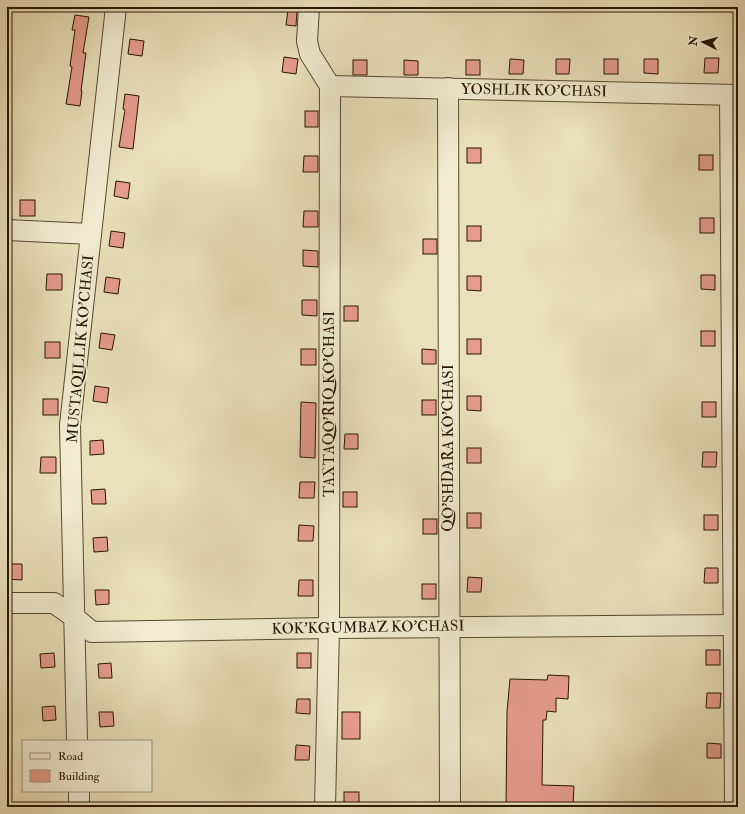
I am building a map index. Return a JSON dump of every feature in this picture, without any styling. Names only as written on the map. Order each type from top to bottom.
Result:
[{"type":"street","name":"MUSTAQILLIK KO'CHASI","points":[[77,740],[70,425],[116,7]]},
{"type":"street","points":[[309,7],[307,41],[310,54],[330,86]]},
{"type":"street","name":"YOSHLIK KO'CHASI","points":[[330,86],[734,95]]},
{"type":"street","name":"TAXTAQO'RIQ KO'CHASI","points":[[325,807],[329,628],[330,86]]},
{"type":"street","name":"QO'SHDARA KO'CHASI","points":[[448,88],[450,807]]},
{"type":"street","points":[[734,95],[735,807]]},
{"type":"street","points":[[7,230],[91,234]]},
{"type":"street","name":"KOK'KGUMBAZ KO'CHASI","points":[[7,603],[54,603],[92,632],[449,626],[735,625]]},
{"type":"street","points":[[79,792],[79,807]]},
{"type":"building","points":[[288,10],[297,11],[296,26],[286,25]]},
{"type":"building","points":[[75,15],[89,17],[83,53],[86,53],[80,106],[66,104],[72,67],[70,66],[75,30],[72,30]]},
{"type":"building","points":[[130,39],[144,41],[142,56],[128,54]]},
{"type":"building","points":[[284,57],[298,59],[296,74],[282,72]]},
{"type":"building","points":[[705,58],[719,58],[718,73],[704,73]]},
{"type":"building","points":[[510,59],[524,60],[523,74],[509,74]]},
{"type":"building","points":[[556,59],[570,59],[569,74],[556,74]]},
{"type":"building","points":[[604,59],[618,59],[618,74],[604,74]]},
{"type":"building","points":[[644,59],[658,59],[658,74],[644,73]]},
{"type":"building","points":[[353,60],[367,60],[367,75],[353,75]]},
{"type":"building","points":[[404,60],[418,61],[418,75],[404,75]]},
{"type":"building","points":[[466,60],[480,60],[480,75],[466,75]]},
{"type":"building","points":[[125,94],[139,96],[133,149],[119,147],[125,110],[123,109]]},
{"type":"building","points":[[305,111],[318,111],[318,127],[305,127]]},
{"type":"building","points":[[467,148],[481,148],[481,163],[467,163]]},
{"type":"building","points":[[699,155],[713,155],[713,170],[699,170]]},
{"type":"building","points":[[304,156],[318,156],[318,172],[303,172]]},
{"type":"building","points":[[116,181],[130,183],[128,199],[114,196]]},
{"type":"building","points":[[20,200],[35,200],[35,216],[20,216]]},
{"type":"building","points":[[304,211],[318,211],[318,227],[303,227]]},
{"type":"building","points":[[700,218],[714,218],[714,233],[700,233]]},
{"type":"building","points":[[467,226],[481,226],[481,241],[467,241]]},
{"type":"building","points":[[111,231],[125,233],[123,248],[109,246]]},
{"type":"building","points":[[423,239],[437,239],[437,254],[423,254]]},
{"type":"building","points":[[303,250],[318,251],[318,267],[303,266]]},
{"type":"building","points":[[47,274],[62,274],[62,290],[46,290]]},
{"type":"building","points":[[701,275],[715,275],[715,290],[701,289]]},
{"type":"building","points":[[467,276],[481,276],[481,291],[467,290]]},
{"type":"building","points":[[106,277],[120,279],[118,294],[104,292]]},
{"type":"building","points":[[302,300],[317,300],[317,316],[302,315]]},
{"type":"building","points":[[344,306],[358,306],[358,321],[344,321]]},
{"type":"building","points":[[701,331],[715,331],[715,346],[701,346]]},
{"type":"building","points":[[101,333],[115,335],[112,350],[99,348]]},
{"type":"building","points":[[467,339],[481,339],[481,354],[467,354]]},
{"type":"building","points":[[45,342],[60,342],[60,358],[45,358]]},
{"type":"building","points":[[301,349],[316,349],[316,365],[301,365]]},
{"type":"building","points":[[422,349],[436,350],[436,364],[422,364]]},
{"type":"building","points":[[95,386],[109,388],[107,403],[93,401]]},
{"type":"building","points":[[467,396],[481,396],[481,411],[467,410]]},
{"type":"building","points":[[43,399],[58,399],[58,415],[43,415]]},
{"type":"building","points":[[422,400],[436,400],[436,415],[422,415]]},
{"type":"building","points":[[301,402],[316,403],[315,458],[300,457]]},
{"type":"building","points":[[702,402],[716,402],[716,417],[702,417]]},
{"type":"building","points":[[345,434],[358,434],[358,449],[344,449]]},
{"type":"building","points":[[103,440],[104,454],[90,455],[90,441]]},
{"type":"building","points":[[467,448],[481,448],[481,463],[467,463]]},
{"type":"building","points":[[703,452],[717,452],[716,467],[702,467]]},
{"type":"building","points":[[41,457],[56,457],[56,473],[40,473]]},
{"type":"building","points":[[300,482],[315,482],[314,498],[299,498]]},
{"type":"building","points":[[105,489],[106,504],[92,504],[91,490]]},
{"type":"building","points":[[343,492],[357,492],[357,507],[343,507]]},
{"type":"building","points":[[467,513],[481,513],[481,528],[467,528]]},
{"type":"building","points":[[704,515],[718,515],[718,530],[704,530]]},
{"type":"building","points":[[423,519],[437,519],[437,534],[423,534]]},
{"type":"building","points":[[299,525],[314,526],[313,541],[298,541]]},
{"type":"building","points":[[107,537],[108,551],[94,552],[93,538]]},
{"type":"building","points":[[8,564],[22,564],[22,580],[7,579]]},
{"type":"building","points":[[705,568],[718,568],[718,583],[704,583]]},
{"type":"building","points":[[468,577],[482,578],[481,592],[467,592]]},
{"type":"building","points":[[299,580],[313,580],[313,596],[298,596]]},
{"type":"building","points":[[422,584],[436,584],[436,599],[422,599]]},
{"type":"building","points":[[95,590],[109,590],[109,604],[96,605]]},
{"type":"building","points":[[706,650],[720,650],[720,665],[706,665]]},
{"type":"building","points":[[54,653],[55,667],[41,668],[40,654]]},
{"type":"building","points":[[297,653],[311,653],[311,668],[297,668]]},
{"type":"building","points":[[111,663],[112,678],[99,678],[98,664]]},
{"type":"building","points":[[548,675],[569,676],[568,699],[556,698],[556,712],[547,711],[546,720],[543,720],[542,785],[574,786],[573,807],[506,807],[507,712],[510,679],[547,680]]},
{"type":"building","points":[[707,693],[721,693],[720,708],[706,708]]},
{"type":"building","points":[[297,699],[310,699],[310,714],[296,713]]},
{"type":"building","points":[[55,706],[56,720],[43,721],[42,707]]},
{"type":"building","points":[[99,712],[113,712],[114,726],[100,727]]},
{"type":"building","points":[[342,712],[360,712],[360,739],[342,739]]},
{"type":"building","points":[[707,743],[721,744],[721,758],[707,758]]},
{"type":"building","points":[[296,745],[310,746],[309,760],[295,760]]},
{"type":"building","points":[[344,792],[359,792],[359,807],[344,807]]}]
